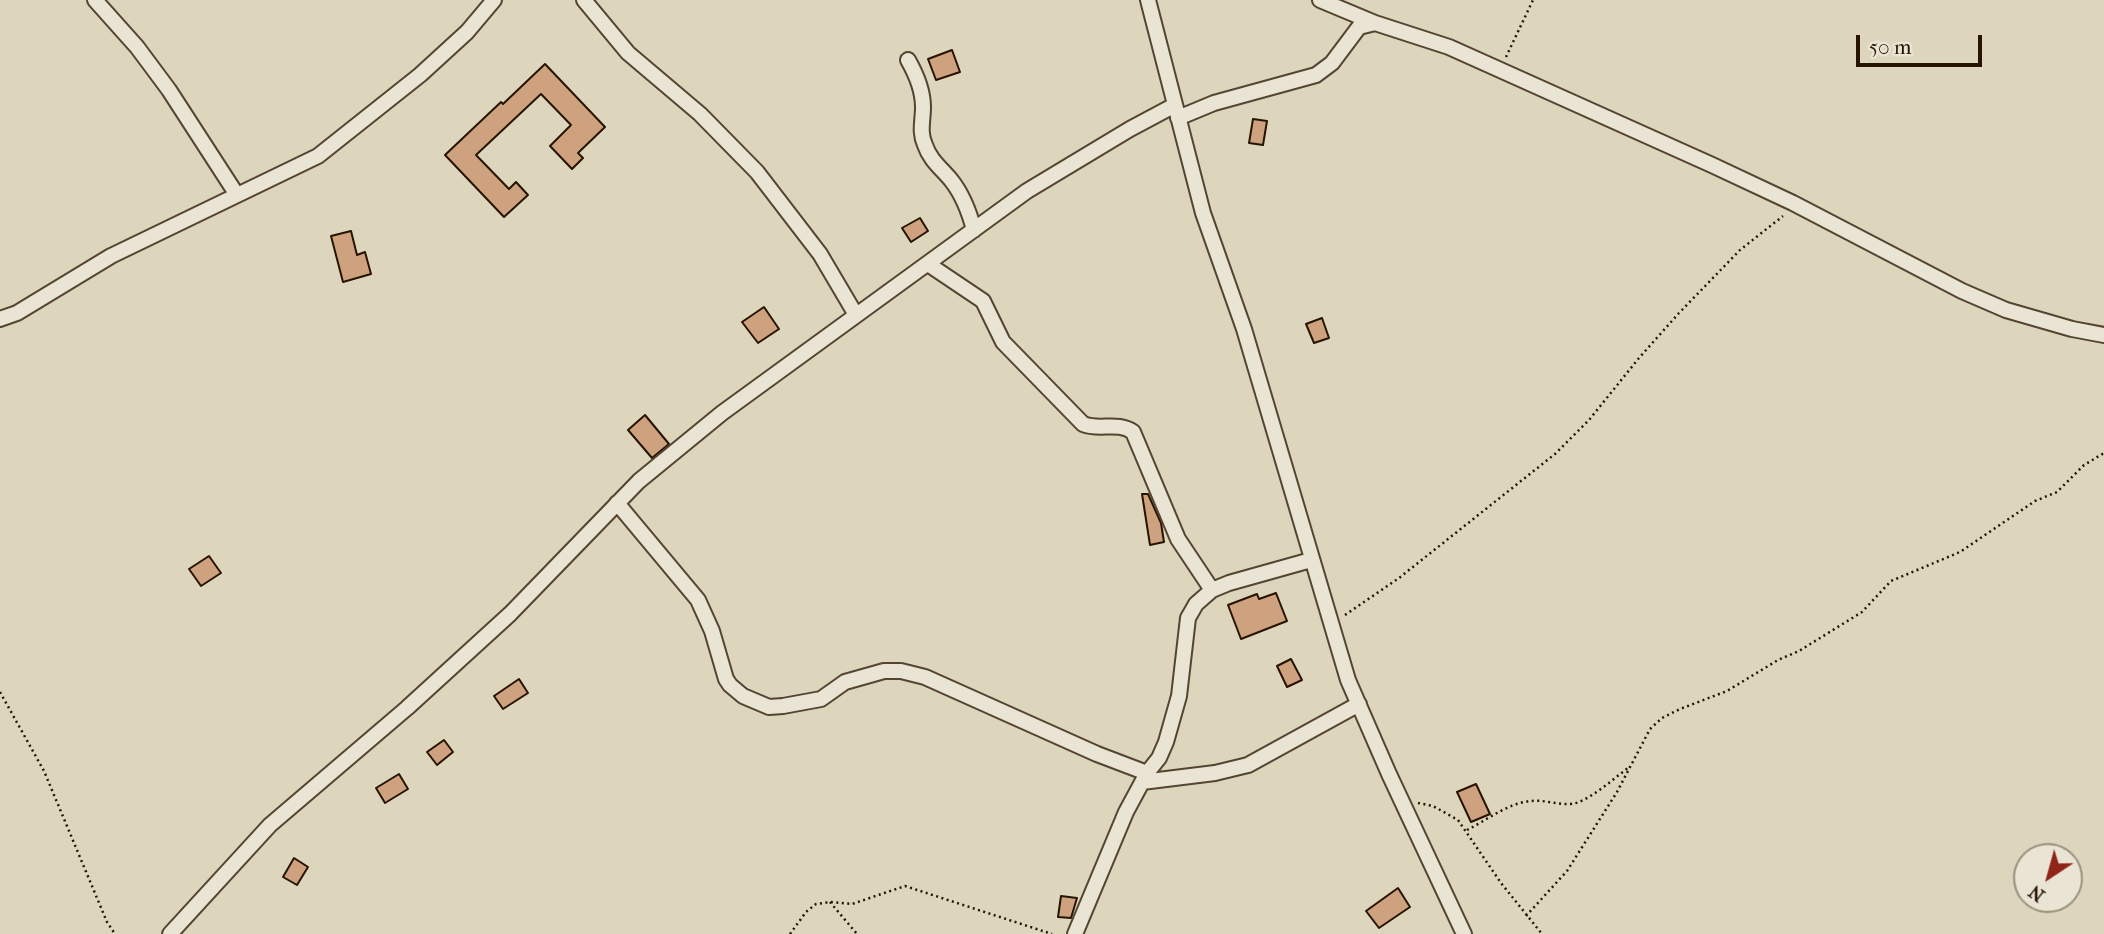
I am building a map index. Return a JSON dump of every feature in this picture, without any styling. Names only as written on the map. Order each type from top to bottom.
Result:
[{"type":"street","points":[[95,0],[137,47],[169,90],[237,195]]},
{"type":"street","points":[[0,319],[17,313],[111,256],[318,156],[420,75],[467,32],[494,0]]},
{"type":"street","points":[[584,0],[628,52],[700,114],[757,172],[820,254],[856,315]]},
{"type":"street","points":[[1148,0],[1203,213],[1244,329],[1348,680],[1464,934]]},
{"type":"street","points":[[1320,0],[1375,23],[1449,47],[1500,70],[1796,205],[1962,291],[2006,310],[2104,335]]},
{"type":"street","points":[[170,934],[270,825],[407,708],[510,614],[639,481],[722,413],[1027,191],[1130,129],[1177,111],[1316,75],[1332,62],[1359,27],[1375,23]]},
{"type":"street","points":[[908,60],[921,91],[921,135],[925,147],[929,157],[953,182],[963,198],[974,230]]},
{"type":"street","points":[[928,264],[983,300],[1003,342],[1083,424],[1090,427],[1126,427],[1133,432],[1178,539],[1212,590]]},
{"type":"street","points":[[617,503],[698,600],[712,631],[726,679],[736,691],[769,707],[814,701],[855,679],[884,671],[901,671],[945,685],[1144,778],[1214,773],[1248,765],[1359,704]]},
{"type":"street","points":[[1075,934],[1126,812],[1162,750],[1178,696],[1188,618],[1196,604],[1212,590],[1229,583],[1311,560]]},
{"type":"path","points":[[1500,70],[1533,0]]},
{"type":"path","points":[[1331,624],[1399,578],[1555,454],[1589,420],[1639,358],[1708,283],[1741,250],[1796,205]]},
{"type":"path","points":[[1527,916],[1567,871],[1631,766],[1650,729],[1662,719],[1727,691],[1778,660],[1799,651],[1862,612],[1891,581],[1903,574],[1937,564],[1968,548],[2035,501],[2057,492],[2084,465],[2104,453]]},
{"type":"path","points":[[0,692],[44,771],[102,912],[114,934]]},
{"type":"path","points":[[1467,830],[1517,803],[1540,800],[1566,804],[1578,802],[1610,783],[1631,766]]},
{"type":"path","points":[[1401,801],[1433,806],[1450,814],[1467,830],[1494,874],[1542,934]]},
{"type":"path","points":[[790,934],[810,908],[830,902],[852,904],[909,886],[1052,934]]},
{"type":"path","points":[[830,902],[857,934]]},
{"type":"building","points":[[952,50],[960,72],[936,80],[928,59]]},
{"type":"building","points":[[545,64],[605,127],[578,153],[583,158],[572,169],[550,146],[571,125],[541,94],[476,155],[509,189],[516,182],[528,195],[504,217],[445,155]]},
{"type":"building","points":[[1253,119],[1267,121],[1263,145],[1249,143]]},
{"type":"building","points":[[920,218],[928,231],[911,242],[902,228]]},
{"type":"building","points":[[351,231],[357,255],[365,252],[371,274],[343,282],[331,236]]},
{"type":"building","points":[[764,307],[779,329],[758,343],[742,322]]},
{"type":"building","points":[[1322,318],[1329,338],[1314,343],[1306,324]]},
{"type":"building","points":[[645,415],[669,444],[652,458],[628,430]]},
{"type":"building","points":[[1142,494],[1148,494],[1161,523],[1164,542],[1150,545]]},
{"type":"building","points":[[209,556],[221,573],[201,586],[189,569]]},
{"type":"building","points":[[1276,593],[1287,621],[1241,639],[1228,605],[1257,594],[1259,599]]},
{"type":"building","points":[[1291,659],[1302,680],[1287,687],[1277,666]]},
{"type":"building","points":[[519,679],[528,693],[503,709],[494,696]]},
{"type":"building","points":[[444,740],[453,752],[437,765],[427,752]]},
{"type":"building","points":[[399,774],[408,789],[385,803],[376,788]]},
{"type":"building","points":[[1476,784],[1490,814],[1471,822],[1457,792]]},
{"type":"building","points":[[294,858],[308,867],[297,885],[283,877]]},
{"type":"building","points":[[1398,888],[1410,907],[1379,928],[1366,911]]},
{"type":"building","points":[[1061,896],[1077,898],[1071,918],[1058,917]]}]
